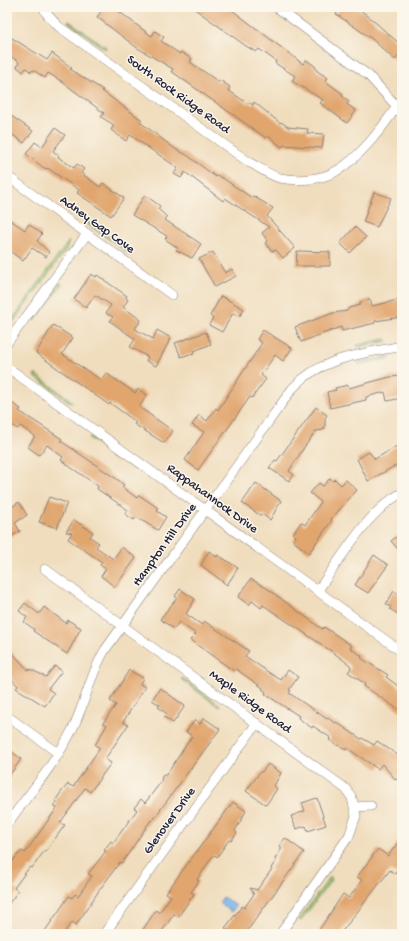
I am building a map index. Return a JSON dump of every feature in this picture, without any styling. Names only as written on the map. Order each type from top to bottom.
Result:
[{"type":"street","name":"South Rock Ridge Road","points":[[44,7],[46,13],[58,26],[250,163],[279,178],[309,179],[329,175],[345,166],[399,110],[402,99]]},
{"type":"street","points":[[276,7],[368,75],[399,110]]},
{"type":"street","name":"Adney Gap Cove","points":[[7,176],[172,295]]},
{"type":"street","points":[[7,343],[87,234]]},
{"type":"street","name":"Hampton Hill Drive","points":[[7,824],[58,753],[77,719],[94,670],[122,625],[292,389],[305,376],[337,360],[402,346]]},
{"type":"street","name":"Rappahannock Drive","points":[[7,367],[402,652]]},
{"type":"street","points":[[318,590],[372,517],[386,502],[402,493]]},
{"type":"street","name":"Maple Ridge Road","points":[[45,569],[340,783],[349,793],[355,807]]},
{"type":"street","points":[[7,716],[58,753]]},
{"type":"street","name":"Glenover Drive","points":[[104,934],[257,723]]},
{"type":"street","points":[[280,934],[346,842],[354,824],[355,807],[371,806]]},
{"type":"green space","points":[[69,21],[106,47],[105,49],[68,22]]},
{"type":"green space","points":[[87,221],[132,254],[131,255],[86,223]]},
{"type":"green space","points":[[69,241],[66,250],[7,330],[7,327]]},
{"type":"green space","points":[[60,283],[62,284],[35,321],[34,320]]},
{"type":"green space","points":[[386,339],[387,341],[358,347],[357,345]]},
{"type":"green space","points":[[390,356],[390,358],[359,365],[359,362]]},
{"type":"green space","points":[[35,374],[73,402],[71,403],[34,376]]},
{"type":"green space","points":[[91,436],[136,469],[135,470],[89,438]]},
{"type":"green space","points":[[182,678],[220,705],[219,707],[181,679]]},
{"type":"green space","points":[[330,877],[332,879],[301,921],[299,920]]},
{"type":"water","points":[[223,897],[236,906],[231,912],[219,903]]},
{"type":"building","points":[[104,7],[113,7],[152,36],[155,31],[164,37],[161,41],[180,54],[181,52],[192,59],[190,62],[219,82],[220,80],[230,87],[228,90],[248,104],[249,102],[253,105],[254,102],[280,123],[281,122],[288,127],[308,129],[307,133],[324,134],[322,148],[284,145],[282,147],[268,136],[266,138],[171,71],[173,69],[136,47],[97,17]]},
{"type":"building","points":[[192,7],[228,7],[303,64],[306,60],[315,66],[317,71],[328,78],[325,81],[343,94],[342,96],[349,101],[347,104],[356,111],[347,123],[320,103],[323,100],[292,81],[295,76],[275,63],[276,61],[259,49],[256,52],[246,46]]},
{"type":"building","points":[[341,7],[356,7],[402,46],[402,51],[395,60],[372,39],[336,14]]},
{"type":"building","points":[[12,38],[47,60],[52,53],[72,68],[70,69],[103,90],[102,91],[142,120],[140,122],[175,149],[187,155],[216,177],[217,175],[252,198],[253,196],[273,208],[267,216],[295,248],[283,258],[276,250],[272,251],[265,243],[268,241],[262,233],[269,227],[225,198],[223,201],[185,172],[181,178],[174,174],[178,168],[130,135],[126,141],[111,130],[114,125],[101,117],[104,113],[61,81],[48,73],[45,78],[33,70],[31,72],[26,68],[23,72],[17,67],[19,62],[7,54],[7,44]]},
{"type":"building","points":[[7,113],[33,131],[24,143],[7,131]]},
{"type":"building","points":[[55,128],[65,135],[53,151],[59,156],[58,157],[74,168],[77,164],[84,169],[81,173],[100,187],[103,183],[124,198],[111,216],[77,193],[79,190],[49,169],[44,168],[26,154],[35,142],[42,147]]},
{"type":"building","points":[[374,192],[391,198],[377,227],[363,222]]},
{"type":"building","points":[[145,195],[160,206],[158,209],[167,217],[165,220],[201,244],[192,258],[176,250],[178,248],[165,239],[167,236],[132,215]]},
{"type":"building","points":[[7,218],[25,230],[29,224],[42,234],[37,241],[49,252],[46,257],[32,248],[23,261],[7,249]]},
{"type":"building","points":[[355,227],[366,237],[350,253],[340,243]]},
{"type":"building","points":[[297,251],[330,252],[330,266],[296,266]]},
{"type":"building","points":[[213,252],[225,273],[232,269],[236,276],[215,287],[199,259]]},
{"type":"building","points":[[91,274],[96,277],[97,275],[127,296],[126,298],[128,300],[123,307],[141,320],[135,329],[153,339],[157,330],[171,338],[156,366],[146,361],[148,357],[130,347],[135,339],[110,321],[113,317],[106,313],[111,305],[95,295],[86,308],[74,299]]},
{"type":"building","points":[[221,296],[244,309],[239,317],[233,313],[222,332],[209,325],[213,318],[210,316]]},
{"type":"building","points":[[370,299],[372,306],[402,299],[402,317],[375,321],[375,323],[342,331],[341,327],[301,342],[295,327],[333,313],[347,311],[349,308],[360,305],[360,302]]},
{"type":"building","points":[[53,325],[73,338],[62,354],[101,380],[106,373],[135,393],[138,389],[147,395],[139,407],[173,431],[164,443],[134,424],[136,422],[110,403],[109,405],[36,353]]},
{"type":"building","points":[[263,330],[292,348],[283,361],[275,355],[261,375],[266,379],[252,398],[250,397],[198,470],[185,460],[204,432],[192,425],[199,415],[207,421],[216,408],[218,410],[262,343],[257,339]]},
{"type":"building","points":[[206,332],[211,344],[194,351],[193,355],[190,354],[181,357],[175,343]]},
{"type":"building","points":[[402,376],[402,398],[387,401],[385,392],[366,397],[366,400],[330,408],[327,392],[336,390],[335,388],[348,385],[349,388],[390,377]]},
{"type":"building","points":[[7,400],[21,409],[19,411],[62,439],[61,441],[118,480],[124,485],[122,487],[137,498],[139,495],[158,508],[157,511],[166,517],[158,530],[136,517],[134,520],[125,514],[128,510],[97,489],[98,486],[61,460],[63,457],[47,445],[39,455],[28,447],[35,436],[20,426],[18,429],[7,422]]},
{"type":"building","points":[[316,407],[327,415],[325,418],[325,427],[323,430],[316,431],[303,449],[289,471],[294,475],[289,481],[269,468],[275,460],[277,461]]},
{"type":"building","points":[[402,443],[402,462],[368,481],[357,459],[369,452],[375,459]]},
{"type":"building","points":[[330,478],[333,481],[335,479],[341,485],[346,480],[357,490],[331,519],[332,520],[309,553],[293,541],[296,536],[293,534],[301,522],[305,525],[321,502],[310,493],[319,483],[323,486]]},
{"type":"building","points":[[256,483],[281,501],[270,520],[262,514],[261,516],[242,503]]},
{"type":"building","points":[[49,497],[67,503],[57,528],[39,522]]},
{"type":"building","points":[[19,502],[27,515],[15,523],[20,531],[7,539],[7,510]]},
{"type":"building","points":[[74,520],[93,532],[90,537],[99,543],[96,547],[113,559],[122,547],[136,558],[115,587],[101,576],[106,569],[100,565],[102,562],[68,539],[72,533],[66,532]]},
{"type":"building","points":[[402,532],[402,554],[391,541]]},
{"type":"building","points":[[209,551],[238,568],[227,585],[201,565]]},
{"type":"building","points":[[374,555],[388,565],[368,593],[355,585]]},
{"type":"building","points":[[251,579],[268,589],[322,629],[324,627],[352,646],[350,648],[362,656],[361,658],[388,675],[386,677],[402,689],[402,712],[364,686],[365,684],[348,672],[351,668],[350,665],[334,653],[263,605],[261,608],[252,601],[249,605],[238,597]]},
{"type":"building","points":[[180,589],[195,599],[186,614],[202,625],[204,621],[249,651],[245,656],[281,680],[288,670],[298,677],[289,690],[291,691],[289,693],[327,719],[328,718],[335,723],[336,722],[361,739],[362,738],[374,745],[377,741],[402,758],[402,774],[396,780],[382,764],[378,769],[347,748],[346,750],[339,745],[338,746],[329,740],[331,738],[313,726],[312,728],[298,718],[299,716],[265,694],[266,692],[262,689],[263,688],[236,669],[234,671],[190,640],[196,634],[179,622],[174,629],[160,619],[177,598],[175,596]]},
{"type":"building","points":[[394,591],[402,596],[402,617],[390,609],[391,607],[386,604]]},
{"type":"building","points":[[25,603],[39,614],[44,607],[66,623],[68,620],[81,628],[67,654],[33,631],[34,629],[24,622],[27,617],[19,611]]},
{"type":"building","points":[[7,647],[29,671],[30,669],[46,677],[55,666],[62,671],[48,689],[54,693],[45,706],[16,688],[18,686],[7,674]]},
{"type":"building","points":[[129,670],[143,678],[140,684],[145,687],[123,722],[128,725],[105,759],[111,763],[90,792],[85,788],[60,823],[65,825],[46,851],[45,850],[32,868],[30,867],[28,869],[14,888],[18,891],[7,906],[7,869],[18,854],[22,851],[25,853],[57,808],[54,807],[57,802],[55,801],[62,791],[68,784],[73,787],[100,748],[95,745],[107,725],[103,723],[116,705],[110,701]]},
{"type":"building","points":[[160,688],[185,706],[173,723],[164,717],[167,714],[158,707],[160,705],[152,700]]},
{"type":"building","points":[[204,718],[220,729],[152,821],[151,820],[122,863],[120,862],[100,889],[76,925],[72,922],[63,934],[43,934],[69,896],[72,898],[75,894],[78,896],[92,876],[88,874],[106,851],[104,850],[111,841],[113,843],[137,810],[134,808],[141,799],[145,803],[161,782],[162,776],[167,774],[192,736],[186,732],[195,720],[200,724]]},
{"type":"building","points":[[7,748],[21,759],[7,779]]},
{"type":"building","points":[[268,764],[281,773],[274,786],[277,789],[266,805],[246,791]]},
{"type":"building","points":[[317,798],[326,825],[308,831],[306,826],[296,829],[291,816],[305,811],[302,803]]},
{"type":"building","points":[[233,802],[246,811],[235,831],[237,833],[231,841],[229,840],[217,857],[215,855],[212,857],[197,880],[199,881],[191,892],[194,894],[178,917],[174,914],[160,934],[140,934],[156,910],[159,913],[171,896],[166,893]]},
{"type":"building","points":[[402,837],[402,864],[395,874],[390,870],[340,934],[324,934],[319,930],[343,894],[349,898],[362,880],[357,877],[378,849],[388,856]]},
{"type":"building","points":[[285,838],[304,852],[245,934],[233,934],[225,928],[242,906],[244,908],[254,894],[250,888],[257,890],[272,869],[271,868],[276,861],[275,859],[282,848],[279,846]]}]
